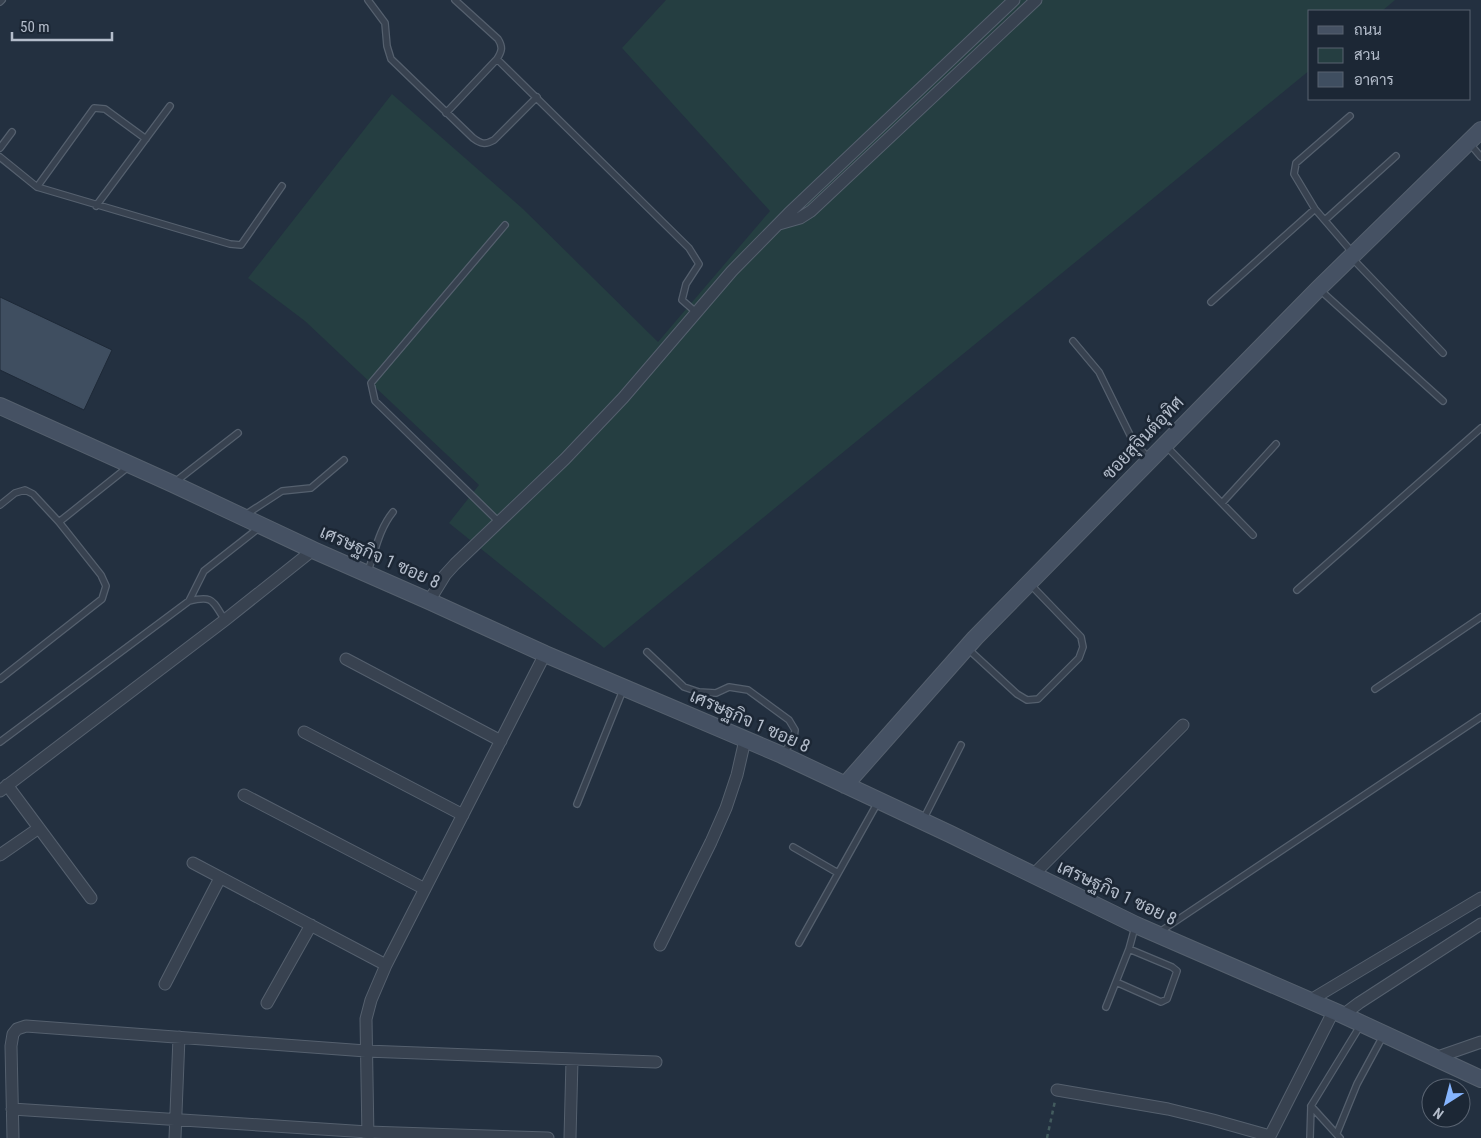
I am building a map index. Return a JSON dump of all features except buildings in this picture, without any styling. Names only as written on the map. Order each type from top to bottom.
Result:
[{"type":"street","points":[[430,601],[445,575],[454,564],[500,523],[623,398],[732,271],[778,224],[1014,0]]},
{"type":"street","points":[[778,224],[800,218],[811,211],[1036,0]]},
{"type":"street","name":"ซอยสุจินต์อุทิศ","points":[[845,785],[966,647],[1318,288],[1481,130]]},
{"type":"street","name":"เศรษฐกิจ 1 ซอย 8","points":[[0,406],[545,654],[879,800],[1136,925],[1338,1013],[1481,1079]]},
{"type":"street","points":[[91,898],[39,828],[4,788],[226,620],[313,550]]},
{"type":"street","points":[[368,1135],[366,1019],[371,1000],[386,965],[545,654]]},
{"type":"street","points":[[346,659],[501,741]]},
{"type":"street","points":[[1033,875],[1183,725]]},
{"type":"street","points":[[304,732],[463,815]]},
{"type":"street","points":[[660,945],[726,808],[745,740]]},
{"type":"street","points":[[244,794],[425,889]]},
{"type":"street","points":[[0,855],[39,828]]},
{"type":"street","points":[[193,863],[386,965]]},
{"type":"street","points":[[165,984],[220,878]]},
{"type":"street","points":[[1309,1001],[1481,898]]},
{"type":"street","points":[[1057,1090],[1168,1109],[1270,1137],[1338,1013],[1359,1003],[1481,924]]},
{"type":"street","points":[[268,1003],[311,925]]},
{"type":"street","points":[[13,1138],[11,1046],[16,1029],[26,1026],[366,1051],[656,1062]]},
{"type":"street","points":[[176,1138],[179,1037]]},
{"type":"street","points":[[1435,1058],[1481,1042]]},
{"type":"street","points":[[570,1138],[572,1060]]},
{"type":"street","points":[[12,1109],[176,1119],[368,1135],[548,1138]]},
{"type":"lane","points":[[368,0],[384,23],[391,59],[481,144],[488,144],[494,140],[537,97]]},
{"type":"lane","points":[[446,112],[497,59],[502,51],[502,44],[498,38],[455,0]]},
{"type":"lane","points":[[497,59],[689,248],[698,264],[686,284],[682,300],[697,313]]},
{"type":"lane","points":[[96,206],[170,106]]},
{"type":"lane","points":[[37,188],[94,108],[105,110],[146,139]]},
{"type":"lane","points":[[1350,116],[1296,163],[1294,174],[1315,209],[1352,255],[1443,353]]},
{"type":"lane","points":[[0,148],[12,132]]},
{"type":"lane","points":[[1469,142],[1481,157]]},
{"type":"lane","points":[[1325,220],[1396,156]]},
{"type":"lane","points":[[0,157],[37,188],[230,244],[241,245],[282,186]]},
{"type":"lane","points":[[1211,302],[1315,209]]},
{"type":"lane","points":[[500,523],[375,401],[371,382],[505,226]]},
{"type":"lane","points":[[1318,288],[1443,401]]},
{"type":"lane","points":[[1074,341],[1099,372],[1132,439],[1150,459]]},
{"type":"lane","points":[[1297,590],[1481,428]]},
{"type":"lane","points":[[173,484],[238,433]]},
{"type":"lane","points":[[1164,444],[1253,535]]},
{"type":"lane","points":[[1222,503],[1276,444]]},
{"type":"lane","points":[[243,516],[282,491],[311,488],[344,460]]},
{"type":"lane","points":[[59,522],[131,464]]},
{"type":"lane","points":[[0,505],[16,493],[25,490],[34,494],[101,574],[106,586],[102,599],[0,679]]},
{"type":"lane","points":[[367,573],[381,533],[393,512]]},
{"type":"lane","points":[[189,601],[204,571],[262,526]]},
{"type":"lane","points":[[966,647],[1026,700],[1038,699],[1079,658],[1083,647],[1081,637],[1029,583]]},
{"type":"lane","points":[[0,742],[189,601],[204,597],[212,600],[226,620]]},
{"type":"lane","points":[[1375,689],[1481,617]]},
{"type":"lane","points":[[647,652],[684,686],[699,692],[716,693],[729,687],[748,690],[790,720],[795,730],[794,738],[782,756]]},
{"type":"lane","points":[[577,804],[624,688]]},
{"type":"lane","points":[[1156,934],[1481,717]]},
{"type":"lane","points":[[922,822],[961,746]]},
{"type":"lane","points":[[799,943],[879,800]]},
{"type":"lane","points":[[793,847],[838,873]]},
{"type":"lane","points":[[1106,1008],[1129,949],[1136,925]]},
{"type":"lane","points":[[1116,982],[1161,1002],[1167,999],[1177,971],[1172,967],[1129,949]]},
{"type":"lane","points":[[1310,1138],[1311,1106],[1362,1024]]},
{"type":"lane","points":[[1311,1106],[1338,1136],[1357,1084],[1384,1034]]},
{"type":"path","points":[[1047,1138],[1057,1090]]},
{"type":"green space","points":[[666,0],[1395,0],[1383,10],[1308,10],[1308,72],[604,648],[449,523],[479,485],[305,321],[248,278],[392,94],[523,209],[658,342],[770,211],[622,48]]}]
